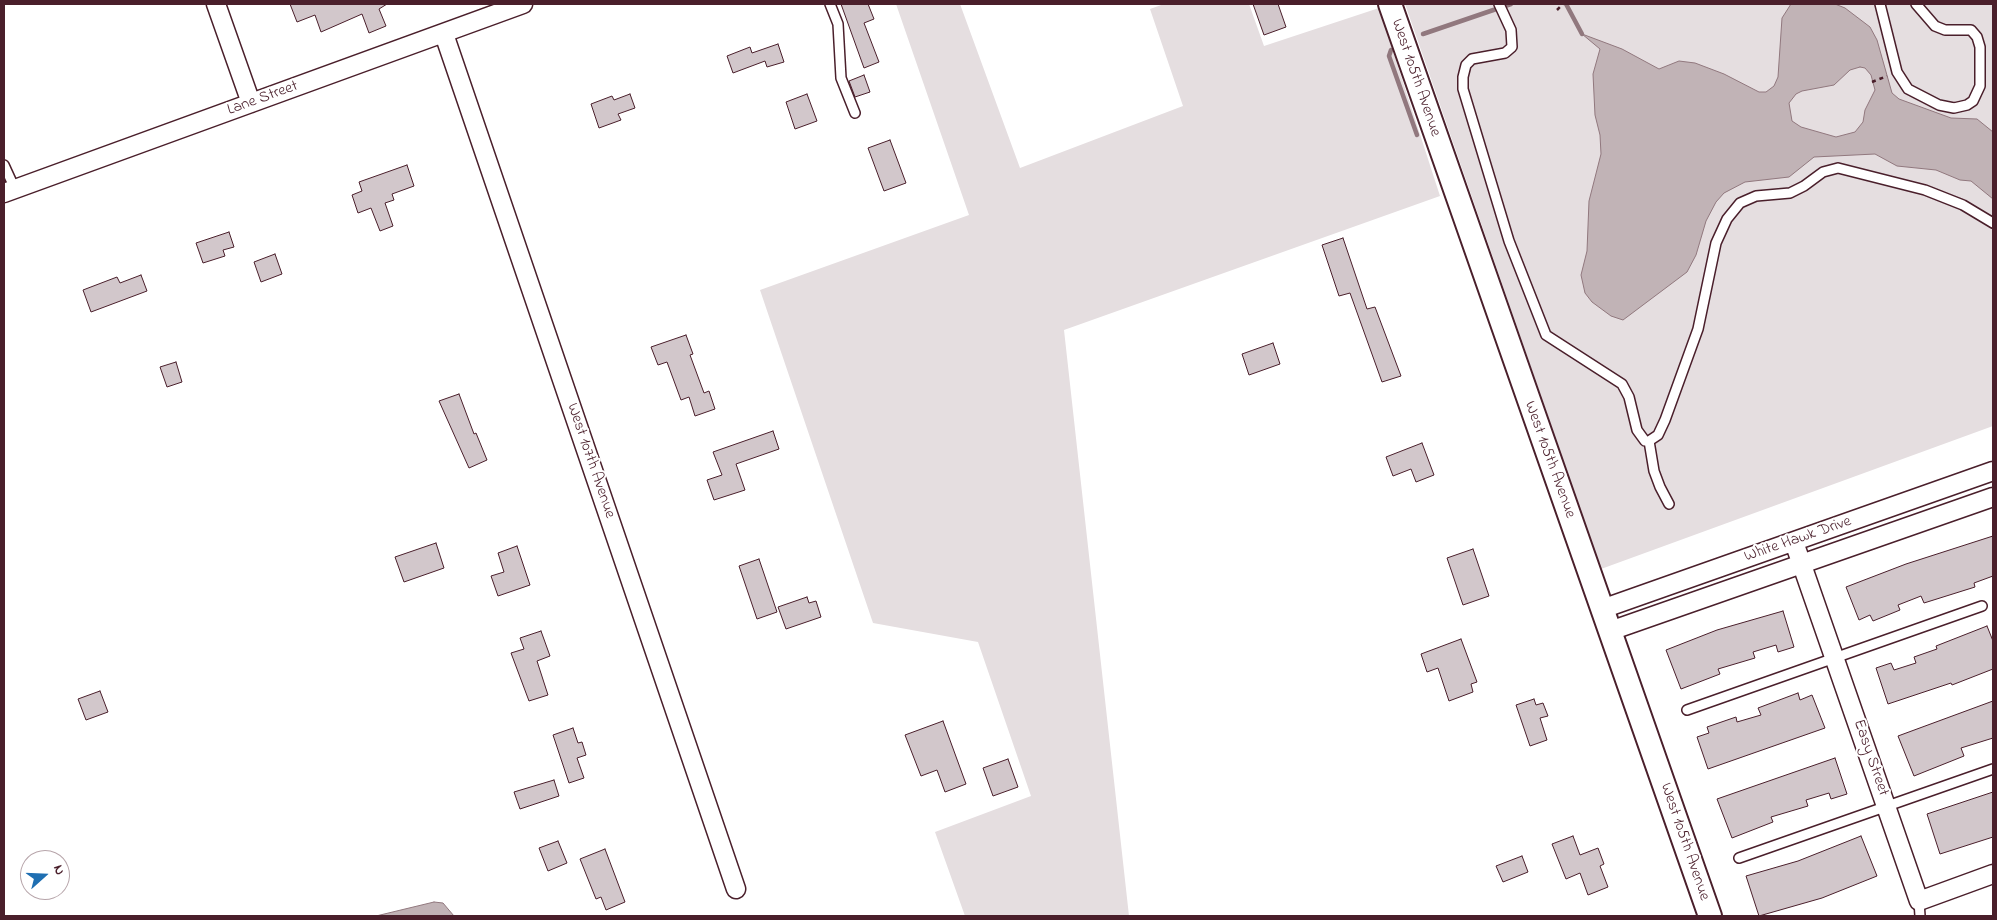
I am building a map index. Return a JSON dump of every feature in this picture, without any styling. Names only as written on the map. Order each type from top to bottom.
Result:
[{"type":"street","points":[[216,4],[251,103]]},
{"type":"street","name":"Lane Street","points":[[9,191],[523,4]]},
{"type":"street","name":"West 105th Avenue","points":[[1390,4],[1710,916]]},
{"type":"street","name":"West 107th Avenue","points":[[444,34],[736,889]]},
{"type":"street","name":"White Hawk Drive","points":[[1602,609],[1993,471]]},
{"type":"street","name":"White Hawk Drive","points":[[1610,631],[1993,497]]},
{"type":"street","name":"Easy Street","points":[[1794,542],[1887,806],[1920,909],[1993,874]]},
{"type":"lane","points":[[830,4],[838,24],[841,78],[855,113]]},
{"type":"lane","points":[[1499,4],[1511,30],[1512,47],[1505,53],[1472,59],[1466,65],[1463,89],[1509,241],[1546,336],[1622,384],[1629,397],[1637,430],[1646,441],[1649,441]]},
{"type":"lane","points":[[1880,4],[1897,72],[1908,89],[1923,99],[1938,105],[1954,108],[1967,105],[1973,101],[1980,86],[1981,62],[1977,37],[1970,30],[1945,30],[1935,26],[1916,4]]},
{"type":"lane","points":[[4,165],[9,191]]},
{"type":"lane","points":[[1649,441],[1658,435],[1665,420],[1695,337],[1703,309],[1716,243],[1727,219],[1740,204],[1756,196],[1790,193],[1804,186],[1823,172],[1838,168],[1925,190],[1962,205],[1993,223]]},
{"type":"lane","points":[[1649,441],[1650,452],[1660,487],[1669,504]]},
{"type":"lane","points":[[1687,710],[1982,606]]},
{"type":"lane","points":[[1739,858],[1993,769]]},
{"type":"path","points":[[1557,10],[1563,4]]},
{"type":"path","points":[[1872,82],[1894,74]]},
{"type":"shaded area","points":[[896,4],[960,4],[1020,168],[1183,106],[1150,9],[1164,4],[1249,4],[1264,46],[1379,8],[1440,196],[1064,330],[1129,916],[965,916],[935,832],[1031,796],[978,642],[873,623],[760,290],[969,215]]},
{"type":"shaded area","points":[[1405,4],[1993,4],[1993,426],[1601,569]]},
{"type":"shaded area","points":[[1791,4],[1835,4],[1845,8],[1870,27],[1877,40],[1892,93],[1899,99],[1951,118],[1977,119],[1993,132],[1993,199],[1971,181],[1960,180],[1936,170],[1897,166],[1875,154],[1814,157],[1789,177],[1745,182],[1724,193],[1716,202],[1706,221],[1696,255],[1687,272],[1623,320],[1611,316],[1592,302],[1585,293],[1581,275],[1587,251],[1589,201],[1601,154],[1600,135],[1595,115],[1593,74],[1600,49],[1582,34],[1622,49],[1659,69],[1679,61],[1695,63],[1724,74],[1759,92],[1766,92],[1774,86],[1778,77],[1782,18]],"holes":[[[1860,67],[1865,68],[1871,75],[1875,90],[1865,110],[1863,122],[1855,132],[1836,137],[1801,127],[1792,121],[1789,103],[1796,94],[1802,91],[1834,85],[1850,70]]]},
{"type":"shaded area","points":[[434,902],[443,903],[454,916],[376,916]]},
{"type":"building","points":[[290,4],[387,4],[379,9],[386,26],[369,33],[362,14],[321,32],[315,15],[297,22]]},
{"type":"building","points":[[841,4],[868,4],[874,19],[864,23],[879,62],[864,68]]},
{"type":"building","points":[[1253,4],[1278,4],[1286,27],[1264,35]]},
{"type":"building","points":[[778,44],[784,62],[767,67],[765,61],[733,73],[727,56],[750,47],[752,53]]},
{"type":"building","points":[[864,75],[870,92],[855,97],[849,81]]},
{"type":"building","points":[[630,94],[635,108],[618,114],[621,120],[599,128],[591,104],[612,96],[614,100]]},
{"type":"building","points":[[807,94],[817,121],[795,129],[786,102]]},
{"type":"building","points":[[890,140],[906,183],[884,191],[868,148]]},
{"type":"building","points":[[407,165],[414,186],[392,194],[394,200],[385,203],[393,226],[380,231],[371,208],[358,213],[352,195],[362,191],[359,182]]},
{"type":"building","points":[[229,232],[234,247],[223,250],[225,256],[203,263],[196,243]]},
{"type":"building","points":[[1343,238],[1367,309],[1375,307],[1401,376],[1382,382],[1350,293],[1339,296],[1322,245]]},
{"type":"building","points":[[275,254],[282,274],[261,282],[254,262]]},
{"type":"building","points":[[141,275],[147,291],[91,312],[83,290],[117,277],[120,283]]},
{"type":"building","points":[[686,335],[693,354],[690,355],[704,393],[709,391],[715,409],[695,416],[689,397],[681,400],[667,362],[658,365],[651,347]]},
{"type":"building","points":[[1273,343],[1280,364],[1249,375],[1242,354]]},
{"type":"building","points":[[176,362],[182,382],[167,387],[160,367]]},
{"type":"building","points":[[459,394],[474,434],[476,433],[487,460],[469,468],[439,401]]},
{"type":"building","points":[[773,431],[779,449],[736,464],[745,490],[714,500],[707,480],[722,475],[713,452]]},
{"type":"building","points":[[1422,443],[1434,475],[1416,482],[1411,469],[1393,476],[1386,457]]},
{"type":"building","points":[[1993,536],[1993,576],[1974,583],[1975,587],[1924,603],[1921,596],[1898,605],[1900,610],[1873,621],[1870,615],[1859,620],[1846,587],[1906,564]]},
{"type":"building","points":[[436,543],[444,568],[404,582],[395,557]]},
{"type":"building","points":[[517,546],[530,585],[498,596],[491,576],[504,572],[498,553]]},
{"type":"building","points":[[1473,549],[1489,596],[1463,605],[1447,558]]},
{"type":"building","points":[[759,559],[777,612],[757,619],[739,566]]},
{"type":"building","points":[[807,597],[809,603],[816,601],[821,617],[786,629],[778,607]]},
{"type":"building","points":[[1783,611],[1794,647],[1778,652],[1776,645],[1753,652],[1755,658],[1718,669],[1720,674],[1681,689],[1666,650],[1717,630]]},
{"type":"building","points":[[1987,626],[1993,641],[1993,669],[1952,685],[1951,683],[1888,704],[1876,668],[1891,663],[1894,670],[1916,663],[1914,657],[1937,649],[1936,646]]},
{"type":"building","points":[[541,631],[550,656],[537,661],[548,695],[529,701],[511,653],[524,649],[520,638]]},
{"type":"building","points":[[1461,639],[1477,682],[1471,684],[1473,692],[1449,701],[1438,668],[1427,672],[1421,654]]},
{"type":"building","points":[[100,691],[108,712],[86,720],[78,699]]},
{"type":"building","points":[[1798,693],[1800,700],[1812,695],[1825,728],[1708,769],[1697,737],[1709,733],[1707,727],[1736,717],[1737,722],[1761,715],[1758,708]]},
{"type":"building","points":[[1534,699],[1536,705],[1543,703],[1548,716],[1540,718],[1547,740],[1530,746],[1516,705]]},
{"type":"building","points":[[1993,701],[1993,738],[1961,748],[1964,756],[1914,776],[1898,736]]},
{"type":"building","points":[[943,721],[966,784],[945,792],[937,770],[921,776],[905,735]]},
{"type":"building","points":[[573,728],[578,743],[582,742],[586,755],[577,758],[584,778],[569,783],[553,735]]},
{"type":"building","points":[[1835,758],[1847,794],[1831,799],[1829,793],[1806,800],[1808,806],[1771,817],[1773,822],[1732,838],[1717,799]]},
{"type":"building","points":[[1008,759],[1018,787],[993,796],[983,768]]},
{"type":"building","points":[[554,780],[559,796],[520,809],[514,792]]},
{"type":"building","points":[[1993,792],[1993,837],[1940,854],[1927,814]]},
{"type":"building","points":[[1573,836],[1580,855],[1598,848],[1604,864],[1600,866],[1608,887],[1588,895],[1580,873],[1566,879],[1552,844]]},
{"type":"building","points":[[1861,836],[1877,876],[1822,898],[1759,916],[1746,876],[1798,861]]},
{"type":"building","points":[[558,841],[567,863],[548,871],[539,848]]},
{"type":"building","points":[[605,849],[625,902],[606,910],[601,897],[596,899],[580,859]]},
{"type":"building","points":[[1522,856],[1528,872],[1503,882],[1496,866]]},
{"type":"waterway","points":[[1423,34],[1511,4]]},
{"type":"waterway","points":[[1566,4],[1582,34]]},
{"type":"waterway","points":[[1391,50],[1389,56],[1417,135]]}]
